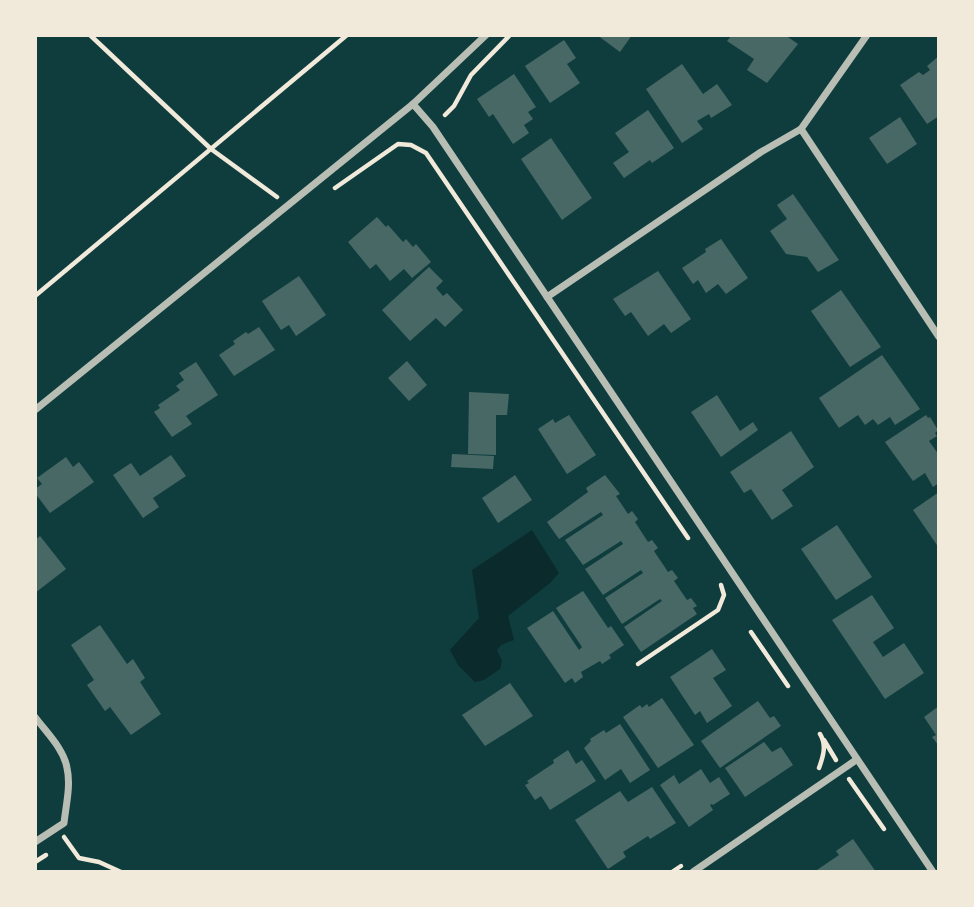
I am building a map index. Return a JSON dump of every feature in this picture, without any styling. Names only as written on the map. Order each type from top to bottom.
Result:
[{"type":"street","points":[[35,410],[413,104],[486,35]]},
{"type":"street","points":[[547,296],[761,152],[801,129],[867,35]]},
{"type":"street","points":[[413,104],[433,127],[933,872]]},
{"type":"street","points":[[801,129],[939,337]]},
{"type":"street","points":[[35,717],[64,757],[68,768],[64,822],[35,842]]},
{"type":"street","points":[[693,872],[856,760]]},
{"type":"path","points":[[90,35],[211,149],[288,205]]},
{"type":"path","points":[[35,296],[346,35]]},
{"type":"path","points":[[445,115],[454,106],[471,75],[510,35]]},
{"type":"path","points":[[331,192],[398,144],[411,145],[426,153],[691,542]]},
{"type":"path","points":[[638,664],[719,610],[724,596],[722,586],[714,575]]},
{"type":"path","points":[[751,632],[794,695]]},
{"type":"path","points":[[817,727],[842,770],[890,838]]},
{"type":"path","points":[[817,773],[824,757],[824,740]]},
{"type":"path","points":[[64,822],[62,831],[79,858],[99,862],[121,872]]},
{"type":"path","points":[[62,845],[69,846]]},
{"type":"path","points":[[35,862],[51,851]]},
{"type":"path","points":[[672,872],[683,865]]},
{"type":"water","points":[[532,530],[559,573],[508,616],[514,640],[501,645],[497,650],[502,661],[500,669],[484,680],[475,682],[458,665],[450,650],[479,618],[472,570]]},
{"type":"building","points":[[597,35],[632,35],[620,52]]},
{"type":"building","points":[[732,35],[785,35],[798,44],[767,83],[747,70],[754,59],[727,41]]},
{"type":"building","points":[[564,40],[576,58],[567,64],[580,83],[550,103],[525,66]]},
{"type":"building","points":[[939,56],[939,116],[927,124],[900,85],[919,72],[923,75],[930,70],[927,66]]},
{"type":"building","points":[[682,64],[703,94],[717,84],[732,105],[711,118],[709,114],[697,121],[703,129],[682,143],[646,89]]},
{"type":"building","points":[[514,74],[536,107],[528,112],[533,119],[524,125],[529,133],[513,144],[493,114],[489,117],[477,99]]},
{"type":"building","points":[[648,110],[674,148],[624,178],[613,163],[629,152],[615,133]]},
{"type":"building","points":[[900,117],[917,144],[887,164],[869,138]]},
{"type":"building","points":[[551,138],[592,198],[562,220],[521,159]]},
{"type":"building","points":[[793,194],[839,260],[818,272],[807,257],[786,254],[770,231],[787,219],[777,205]]},
{"type":"building","points":[[377,217],[403,242],[406,239],[413,247],[416,244],[431,262],[412,278],[404,269],[390,281],[376,264],[370,269],[348,242]]},
{"type":"building","points":[[721,239],[748,278],[726,294],[718,284],[706,293],[698,280],[693,284],[682,268]]},
{"type":"building","points":[[429,267],[443,281],[436,288],[443,296],[447,293],[463,310],[445,327],[436,318],[410,341],[382,310]]},
{"type":"building","points":[[658,271],[691,319],[671,333],[664,324],[648,336],[631,312],[625,316],[613,299]]},
{"type":"building","points":[[299,276],[326,315],[296,336],[289,325],[281,330],[262,301]]},
{"type":"building","points":[[841,290],[881,347],[850,367],[811,311]]},
{"type":"building","points":[[259,327],[275,350],[234,376],[219,355],[235,344],[233,341]]},
{"type":"building","points":[[882,355],[920,409],[895,425],[890,417],[878,425],[873,419],[865,425],[858,415],[839,428],[819,398]]},
{"type":"building","points":[[407,361],[427,385],[409,401],[388,378]]},
{"type":"building","points":[[196,362],[218,395],[186,416],[192,424],[172,437],[154,412],[160,408],[158,405],[180,390],[176,386],[184,380],[179,373]]},
{"type":"building","points":[[469,392],[509,394],[507,415],[496,415],[496,455],[468,454]]},
{"type":"building","points":[[717,395],[740,431],[753,422],[758,430],[721,457],[691,412]]},
{"type":"building","points":[[569,415],[596,455],[567,474],[538,429],[553,419],[555,423]]},
{"type":"building","points":[[926,415],[938,430],[935,433],[937,436],[929,441],[939,455],[939,483],[933,487],[925,473],[913,481],[885,442]]},
{"type":"building","points":[[791,431],[814,467],[782,490],[793,506],[772,520],[751,489],[744,493],[730,472]]},
{"type":"building","points":[[452,454],[494,456],[493,469],[451,467]]},
{"type":"building","points":[[171,455],[186,476],[153,498],[159,507],[143,518],[113,475],[131,463],[140,476]]},
{"type":"building","points":[[66,457],[73,467],[79,462],[94,482],[50,513],[35,493],[35,489],[42,484],[37,478]]},
{"type":"building","points":[[515,475],[532,500],[498,523],[482,498]]},
{"type":"building","points":[[605,475],[620,494],[616,496],[628,514],[632,511],[638,519],[635,522],[648,542],[652,540],[658,548],[654,551],[668,572],[672,570],[678,578],[674,581],[687,600],[691,598],[697,606],[693,608],[697,614],[641,652],[624,627],[662,601],[660,599],[622,624],[605,598],[643,573],[641,570],[603,595],[585,569],[623,544],[621,541],[583,565],[565,540],[603,515],[601,512],[559,539],[547,522],[588,492],[586,488]]},
{"type":"building","points":[[939,492],[939,548],[913,510]]},
{"type":"building","points":[[837,525],[872,577],[836,600],[801,549]]},
{"type":"building","points":[[40,536],[66,569],[35,593],[35,540]]},
{"type":"building","points":[[583,591],[608,628],[611,626],[624,645],[609,655],[611,658],[602,664],[600,661],[581,672],[583,677],[575,683],[572,678],[565,683],[527,628],[553,611],[579,650],[582,647],[556,608]]},
{"type":"building","points":[[872,595],[894,628],[873,642],[883,657],[904,643],[924,673],[885,699],[832,620]]},
{"type":"building","points":[[100,625],[127,664],[133,659],[145,678],[140,682],[161,714],[131,735],[110,707],[105,711],[87,685],[94,680],[71,645]]},
{"type":"building","points":[[712,649],[726,670],[713,678],[732,706],[707,723],[700,711],[695,715],[670,677]]},
{"type":"building","points":[[510,683],[533,716],[485,746],[462,715]]},
{"type":"building","points":[[662,698],[694,745],[658,768],[623,717],[640,705],[642,708],[647,704],[649,707]]},
{"type":"building","points":[[758,701],[770,718],[774,716],[781,726],[720,768],[701,741]]},
{"type":"building","points":[[939,706],[939,746],[932,737],[936,735],[924,717]]},
{"type":"building","points":[[620,724],[650,770],[630,783],[621,769],[605,780],[584,748],[590,739]]},
{"type":"building","points":[[764,742],[772,752],[781,747],[793,765],[745,797],[725,768]]},
{"type":"building","points":[[568,750],[576,764],[582,760],[596,781],[550,810],[541,796],[535,800],[525,785]]},
{"type":"building","points":[[701,769],[710,783],[719,777],[730,794],[710,805],[713,810],[689,827],[660,785],[674,775],[679,784]]},
{"type":"building","points":[[652,787],[676,823],[623,852],[626,857],[608,869],[575,820],[620,791],[628,802]]},
{"type":"building","points":[[853,839],[876,872],[814,872],[839,855],[836,851]]}]
